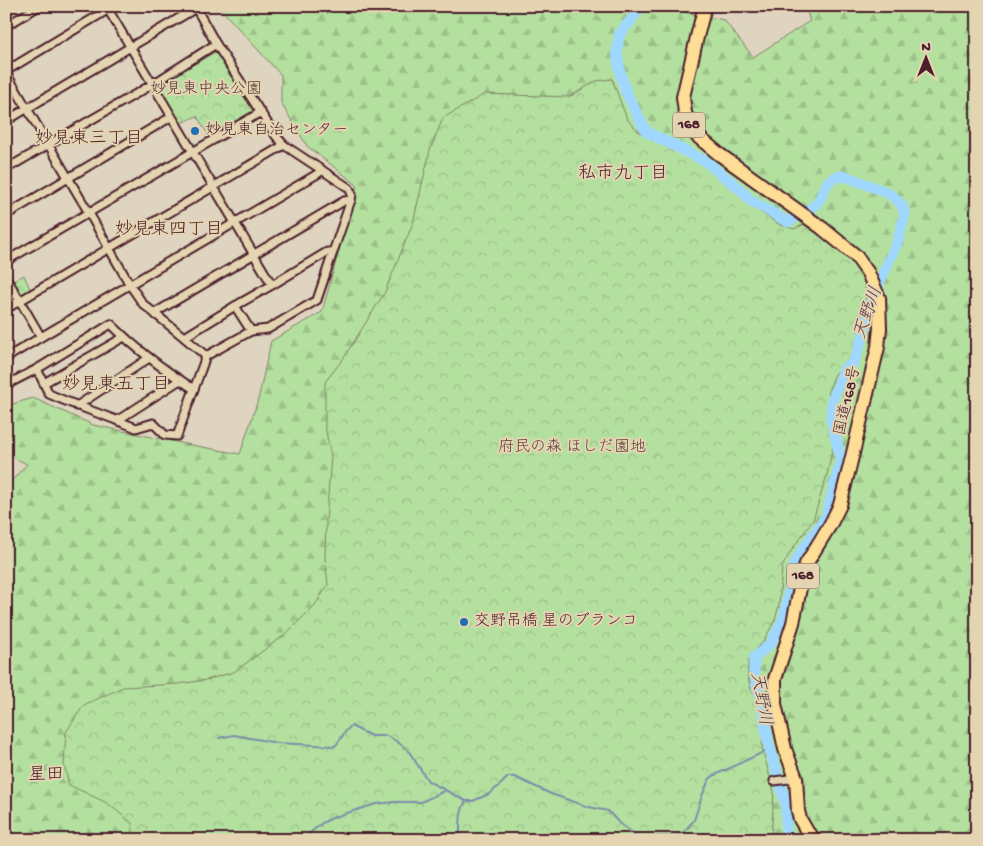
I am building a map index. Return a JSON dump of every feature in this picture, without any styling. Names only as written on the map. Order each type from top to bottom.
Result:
[{"type":"highway","name":"国道168号","points":[[705,6],[684,97],[685,114],[688,123],[696,136],[844,245],[856,256],[868,273],[879,298],[880,328],[878,347],[840,505],[806,564],[793,623],[775,679],[774,689],[777,711],[793,778],[800,820],[816,840]]},
{"type":"street","points":[[6,26],[39,6]]},
{"type":"street","points":[[206,356],[142,304],[6,72],[110,7],[130,46],[234,224],[272,285]]},
{"type":"street","points":[[6,121],[196,7],[216,44],[276,136],[284,145],[349,188],[352,194],[317,300],[268,329],[251,331],[206,356],[178,436],[165,435],[153,423],[136,428],[49,394],[37,369]]},
{"type":"street","points":[[6,169],[153,84],[216,44]]},
{"type":"street","points":[[6,261],[261,112]]},
{"type":"street","points":[[6,215],[171,116]]},
{"type":"street","points":[[6,309],[284,145]]},
{"type":"street","points":[[6,358],[319,173],[321,169]]},
{"type":"street","points":[[156,315],[158,310],[344,201],[351,200]]},
{"type":"street","points":[[185,338],[234,306],[327,252],[333,252]]},
{"type":"street","points":[[6,277],[42,337]]},
{"type":"street","points":[[234,306],[251,331]]},
{"type":"street","points":[[6,386],[111,324],[149,358],[194,389]]},
{"type":"street","points":[[44,383],[124,337]]},
{"type":"street","points":[[77,406],[149,358]]},
{"type":"street","points":[[118,420],[180,380]]},
{"type":"street","points":[[774,781],[793,778]]},
{"type":"green space","points":[[218,6],[661,6],[724,20],[753,57],[810,21],[805,6],[977,6],[977,840],[6,840],[6,487],[27,464],[6,454],[6,406],[33,398],[93,425],[240,454],[258,400],[271,341],[322,312],[357,185],[307,146],[281,103],[281,75]]},
{"type":"green space","name":"妙見東中央公園","points":[[215,52],[253,111],[209,136],[197,116],[181,123],[158,85]]},
{"type":"green space","name":"府民の森 ほしだ園地","points":[[612,79],[627,119],[638,131],[706,167],[756,209],[780,225],[794,229],[807,223],[851,260],[869,287],[859,322],[859,341],[849,360],[835,374],[829,389],[829,428],[833,446],[827,475],[813,520],[782,567],[779,605],[775,620],[763,642],[748,661],[748,677],[751,690],[758,699],[763,728],[762,748],[774,792],[771,840],[134,840],[132,823],[107,803],[69,785],[64,764],[66,732],[84,705],[123,687],[178,684],[206,680],[234,672],[286,634],[315,605],[328,585],[325,558],[331,456],[325,427],[325,382],[343,359],[385,292],[413,223],[430,150],[443,118],[485,94],[569,97],[596,81]]},
{"type":"green space","points":[[24,275],[30,289],[20,295],[12,282]]},
{"type":"waterway","name":"天野川","points":[[642,6],[619,35],[617,53],[626,92],[647,132],[705,161],[741,190],[750,200],[788,222],[813,207],[820,199],[828,182],[836,177],[845,176],[886,192],[902,206],[905,214],[898,240],[870,304],[863,336],[854,362],[844,369],[832,401],[831,418],[841,461],[826,517],[799,555],[793,569],[784,618],[771,643],[754,658],[754,674],[762,703],[768,742],[786,804],[786,840]]},
{"type":"waterway","points":[[219,738],[234,735],[277,743],[335,746],[351,726],[371,736],[387,736],[396,741],[408,750],[428,781],[466,801],[473,801],[489,794],[508,777],[515,777],[551,794],[589,807],[608,811],[618,822],[638,837],[675,836],[684,832],[694,820],[702,796],[709,780],[713,776],[770,749]]},
{"type":"waterway","points":[[304,840],[322,823],[334,817],[376,804],[421,802],[444,791]]},
{"type":"waterway","points":[[460,840],[461,815],[466,801]]},
{"type":"place","name":"妙見東自治センター","points":[[195,131]]},
{"type":"place","name":"交野吊橋 星のブランコ","points":[[464,622]]},
{"type":"district","name":"妙見東三丁目","points":[[89,139]]},
{"type":"district","name":"私市九丁目","points":[[623,174]]},
{"type":"district","name":"妙見東四丁目","points":[[169,230]]},
{"type":"district","name":"妙見東五丁目","points":[[116,385]]},
{"type":"district","name":"星田","points":[[46,775]]}]
